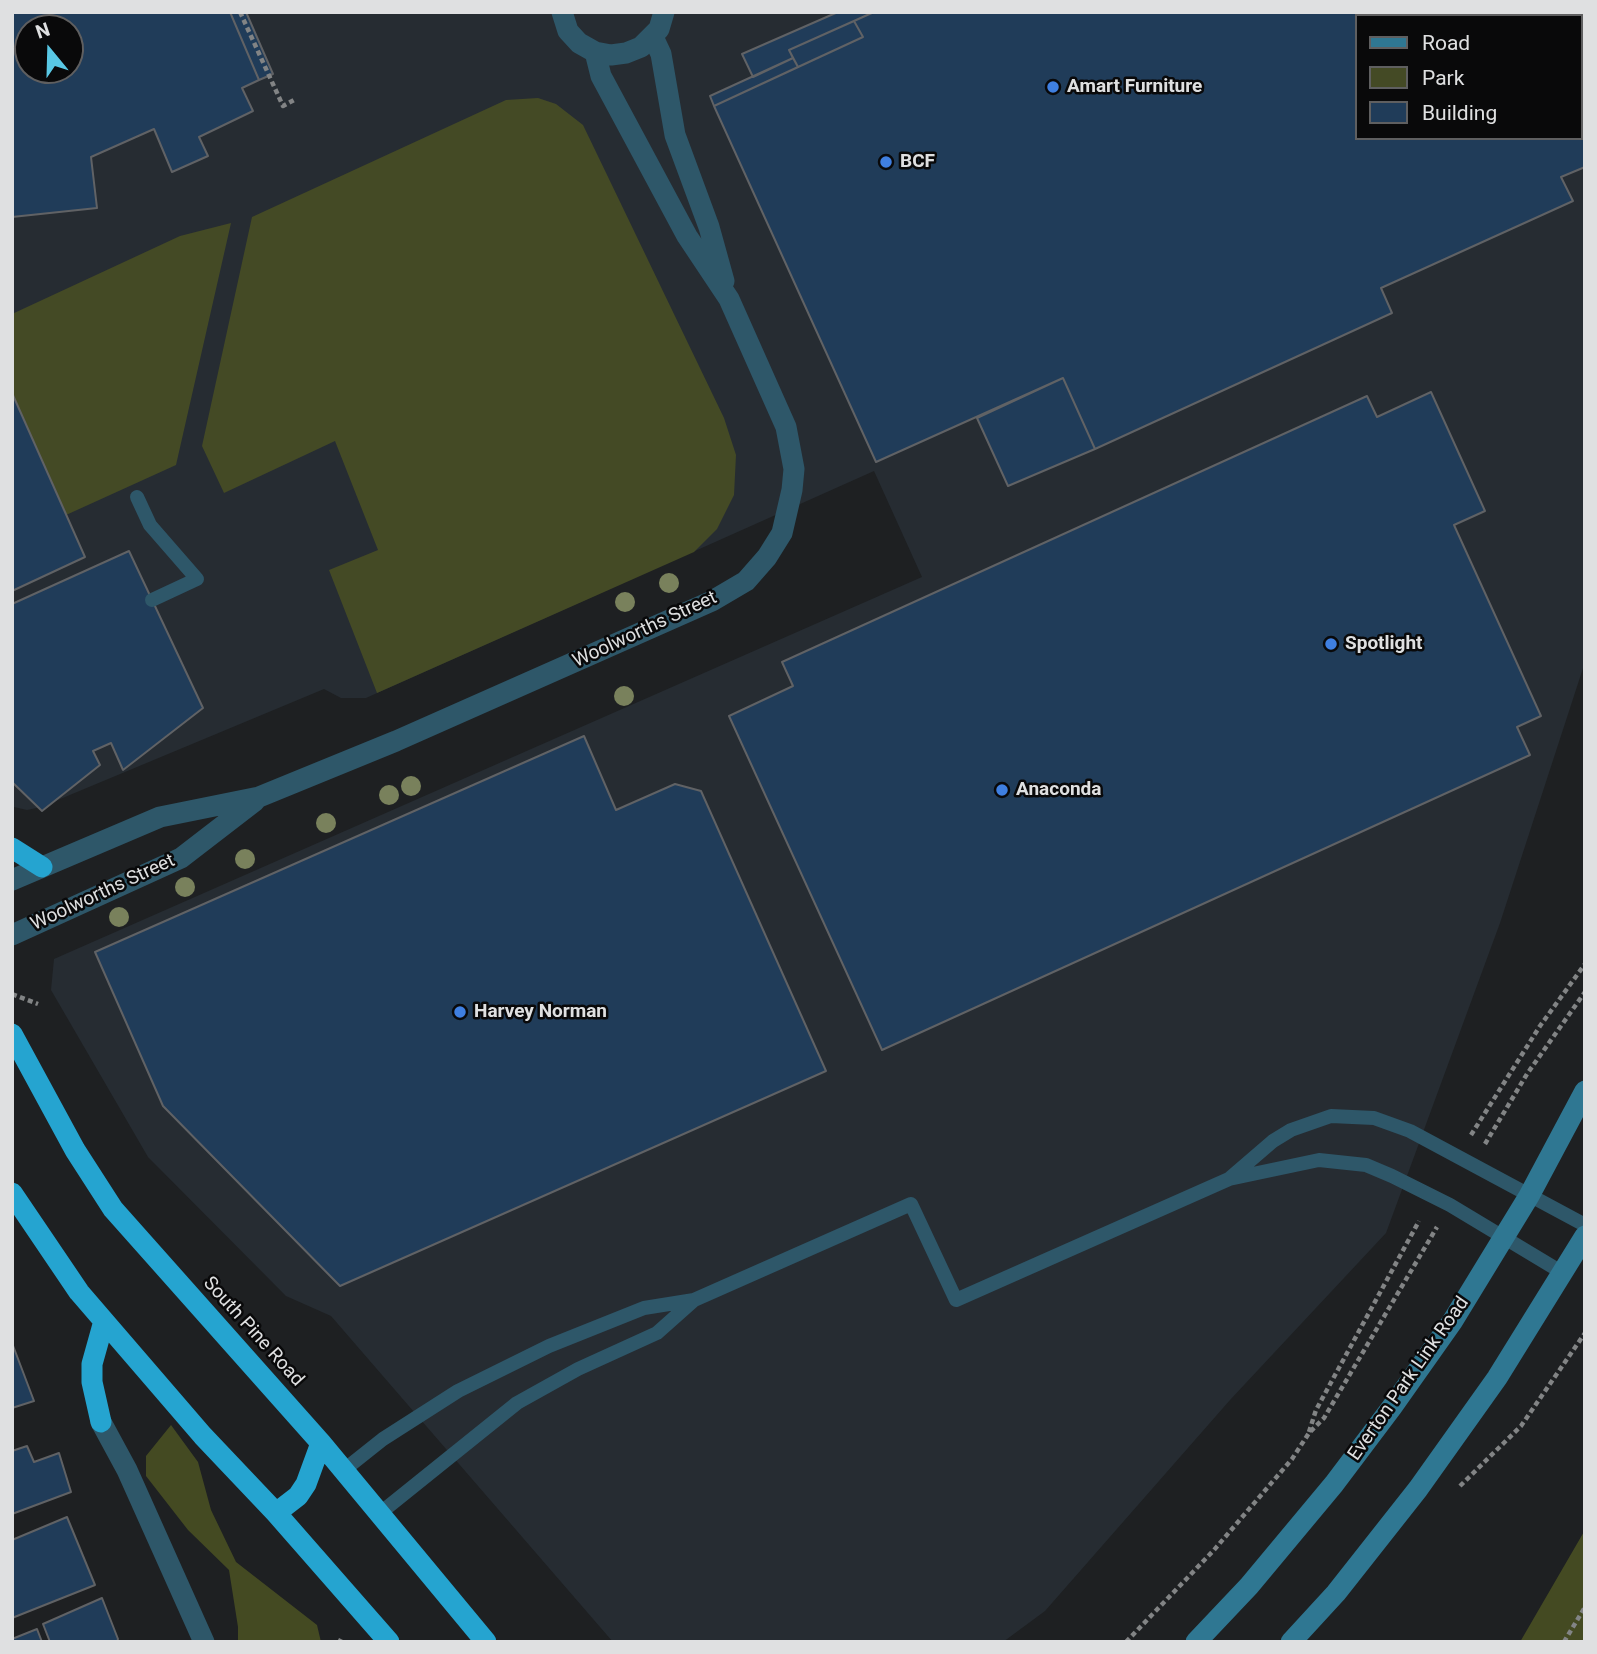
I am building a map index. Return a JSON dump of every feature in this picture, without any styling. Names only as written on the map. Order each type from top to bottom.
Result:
[{"type":"highway","points":[[12,848],[42,867]]},
{"type":"highway","name":"South Pine Road","points":[[12,1034],[75,1150],[113,1209],[321,1443],[486,1642]]},
{"type":"highway","points":[[12,1193],[46,1247],[104,1321],[203,1436],[276,1513],[389,1642]]},
{"type":"highway","points":[[101,1422],[92,1382],[92,1364],[104,1321]]},
{"type":"highway","points":[[276,1513],[298,1496],[306,1484],[321,1443]]},
{"type":"main road","name":"Everton Park Link Road","points":[[1196,1642],[1249,1586],[1334,1484],[1452,1322],[1530,1196],[1585,1091]]},
{"type":"main road","points":[[1291,1642],[1336,1593],[1418,1489],[1497,1378],[1585,1236]]},
{"type":"street","points":[[562,12],[568,31],[579,43],[595,52],[626,53],[641,47],[653,37],[664,12]]},
{"type":"street","name":"Woolworths Street","points":[[12,880],[160,817],[259,797],[535,681],[712,601],[746,581],[767,557],[782,533],[793,490],[794,469],[786,427],[729,299],[709,227],[675,135],[661,54],[653,37]]},
{"type":"street","name":"Woolworths Street","points":[[595,52],[601,76],[687,236],[729,299]]},
{"type":"street","name":"Woolworths Street","points":[[12,936],[181,858],[259,797]]},
{"type":"street","points":[[101,1422],[127,1470],[204,1642]]},
{"type":"lane","points":[[137,497],[150,525],[197,579],[152,600]]},
{"type":"lane","points":[[1229,1179],[1273,1141],[1291,1130],[1331,1116],[1351,1116],[1392,1122],[1585,1225]]},
{"type":"lane","points":[[344,1470],[383,1439],[458,1391],[549,1346],[644,1308],[694,1300],[911,1204],[956,1300],[1229,1179],[1319,1160],[1366,1165],[1450,1205],[1563,1273]]},
{"type":"lane","points":[[379,1514],[517,1403],[578,1369],[657,1333],[694,1300]]},
{"type":"path","points":[[240,12],[283,106],[294,100]]},
{"type":"path","points":[[1469,1138],[1540,1026],[1585,964]]},
{"type":"path","points":[[1486,1142],[1527,1074],[1585,992]]},
{"type":"path","points":[[12,994],[38,1004]]},
{"type":"path","points":[[1309,1433],[1316,1409],[1419,1221]]},
{"type":"path","points":[[1126,1642],[1214,1550],[1324,1418],[1428,1242]]},
{"type":"path","points":[[1451,1497],[1521,1426],[1585,1333]]},
{"type":"path","points":[[1564,1642],[1585,1607]]},
{"type":"shaded area","points":[[12,12],[1585,12],[1585,662],[1500,923],[1386,1233],[1230,1400],[1045,1611],[1003,1642],[613,1642],[331,1316],[286,1296],[148,1157],[51,990],[54,959],[922,577],[874,471],[366,698],[341,698],[324,689],[41,807],[27,810],[14,807]]},
{"type":"green space","points":[[538,98],[556,104],[583,125],[724,418],[736,455],[734,495],[717,529],[694,552],[377,693],[329,570],[378,550],[335,441],[224,493],[202,446],[252,217],[506,100]]},
{"type":"green space","points":[[231,223],[176,465],[66,515],[12,396],[12,314],[180,236]]},
{"type":"green space","points":[[171,1425],[198,1462],[211,1510],[236,1562],[317,1625],[321,1642],[238,1642],[229,1570],[188,1530],[146,1476],[146,1456]]},
{"type":"green space","points":[[1585,1530],[1585,1642],[1520,1642]]},
{"type":"building","points":[[12,12],[230,12],[259,80],[242,88],[253,111],[199,137],[208,156],[172,172],[154,129],[91,157],[97,208],[12,217]]},
{"type":"building","points":[[230,12],[246,12],[273,74],[259,80]]},
{"type":"building","points":[[838,12],[874,12],[789,50],[793,58],[753,77],[742,54]]},
{"type":"building","points":[[874,12],[1585,12],[1585,167],[1561,177],[1573,201],[1381,288],[1392,313],[1095,449],[1063,378],[876,462],[714,106],[863,37],[854,21]]},
{"type":"building","points":[[854,21],[863,37],[798,67],[789,50]]},
{"type":"building","points":[[793,58],[798,67],[714,106],[710,96]]},
{"type":"building","points":[[1063,378],[1095,449],[1008,486],[977,418]]},
{"type":"building","points":[[1431,392],[1485,511],[1454,525],[1541,716],[1517,727],[1530,755],[882,1050],[729,716],[793,686],[782,662],[1367,396],[1377,417]]},
{"type":"building","points":[[12,393],[85,557],[12,591]]},
{"type":"building","points":[[129,551],[203,708],[123,770],[111,743],[93,751],[100,765],[42,811],[12,782],[12,604]]},
{"type":"building","name":"Harvey Norman","points":[[584,736],[616,810],[675,784],[701,791],[826,1071],[340,1286],[163,1106],[95,952]]},
{"type":"building","points":[[12,1343],[34,1401],[12,1408]]},
{"type":"building","points":[[27,1446],[34,1462],[59,1453],[71,1492],[12,1514],[12,1451]]},
{"type":"building","points":[[67,1517],[95,1585],[12,1618],[12,1540]]},
{"type":"building","points":[[102,1598],[117,1642],[50,1642],[43,1624]]},
{"type":"building","points":[[37,1629],[42,1642],[12,1642],[12,1639]]},
{"type":"place","name":"Amart Furniture","points":[[1053,87]]},
{"type":"place","name":"BCF","points":[[886,162]]},
{"type":"place","name":"Spotlight","points":[[1331,644]]},
{"type":"place","name":"Anaconda","points":[[1002,790]]},
{"type":"place","name":"Harvey Norman","points":[[460,1012]]}]
